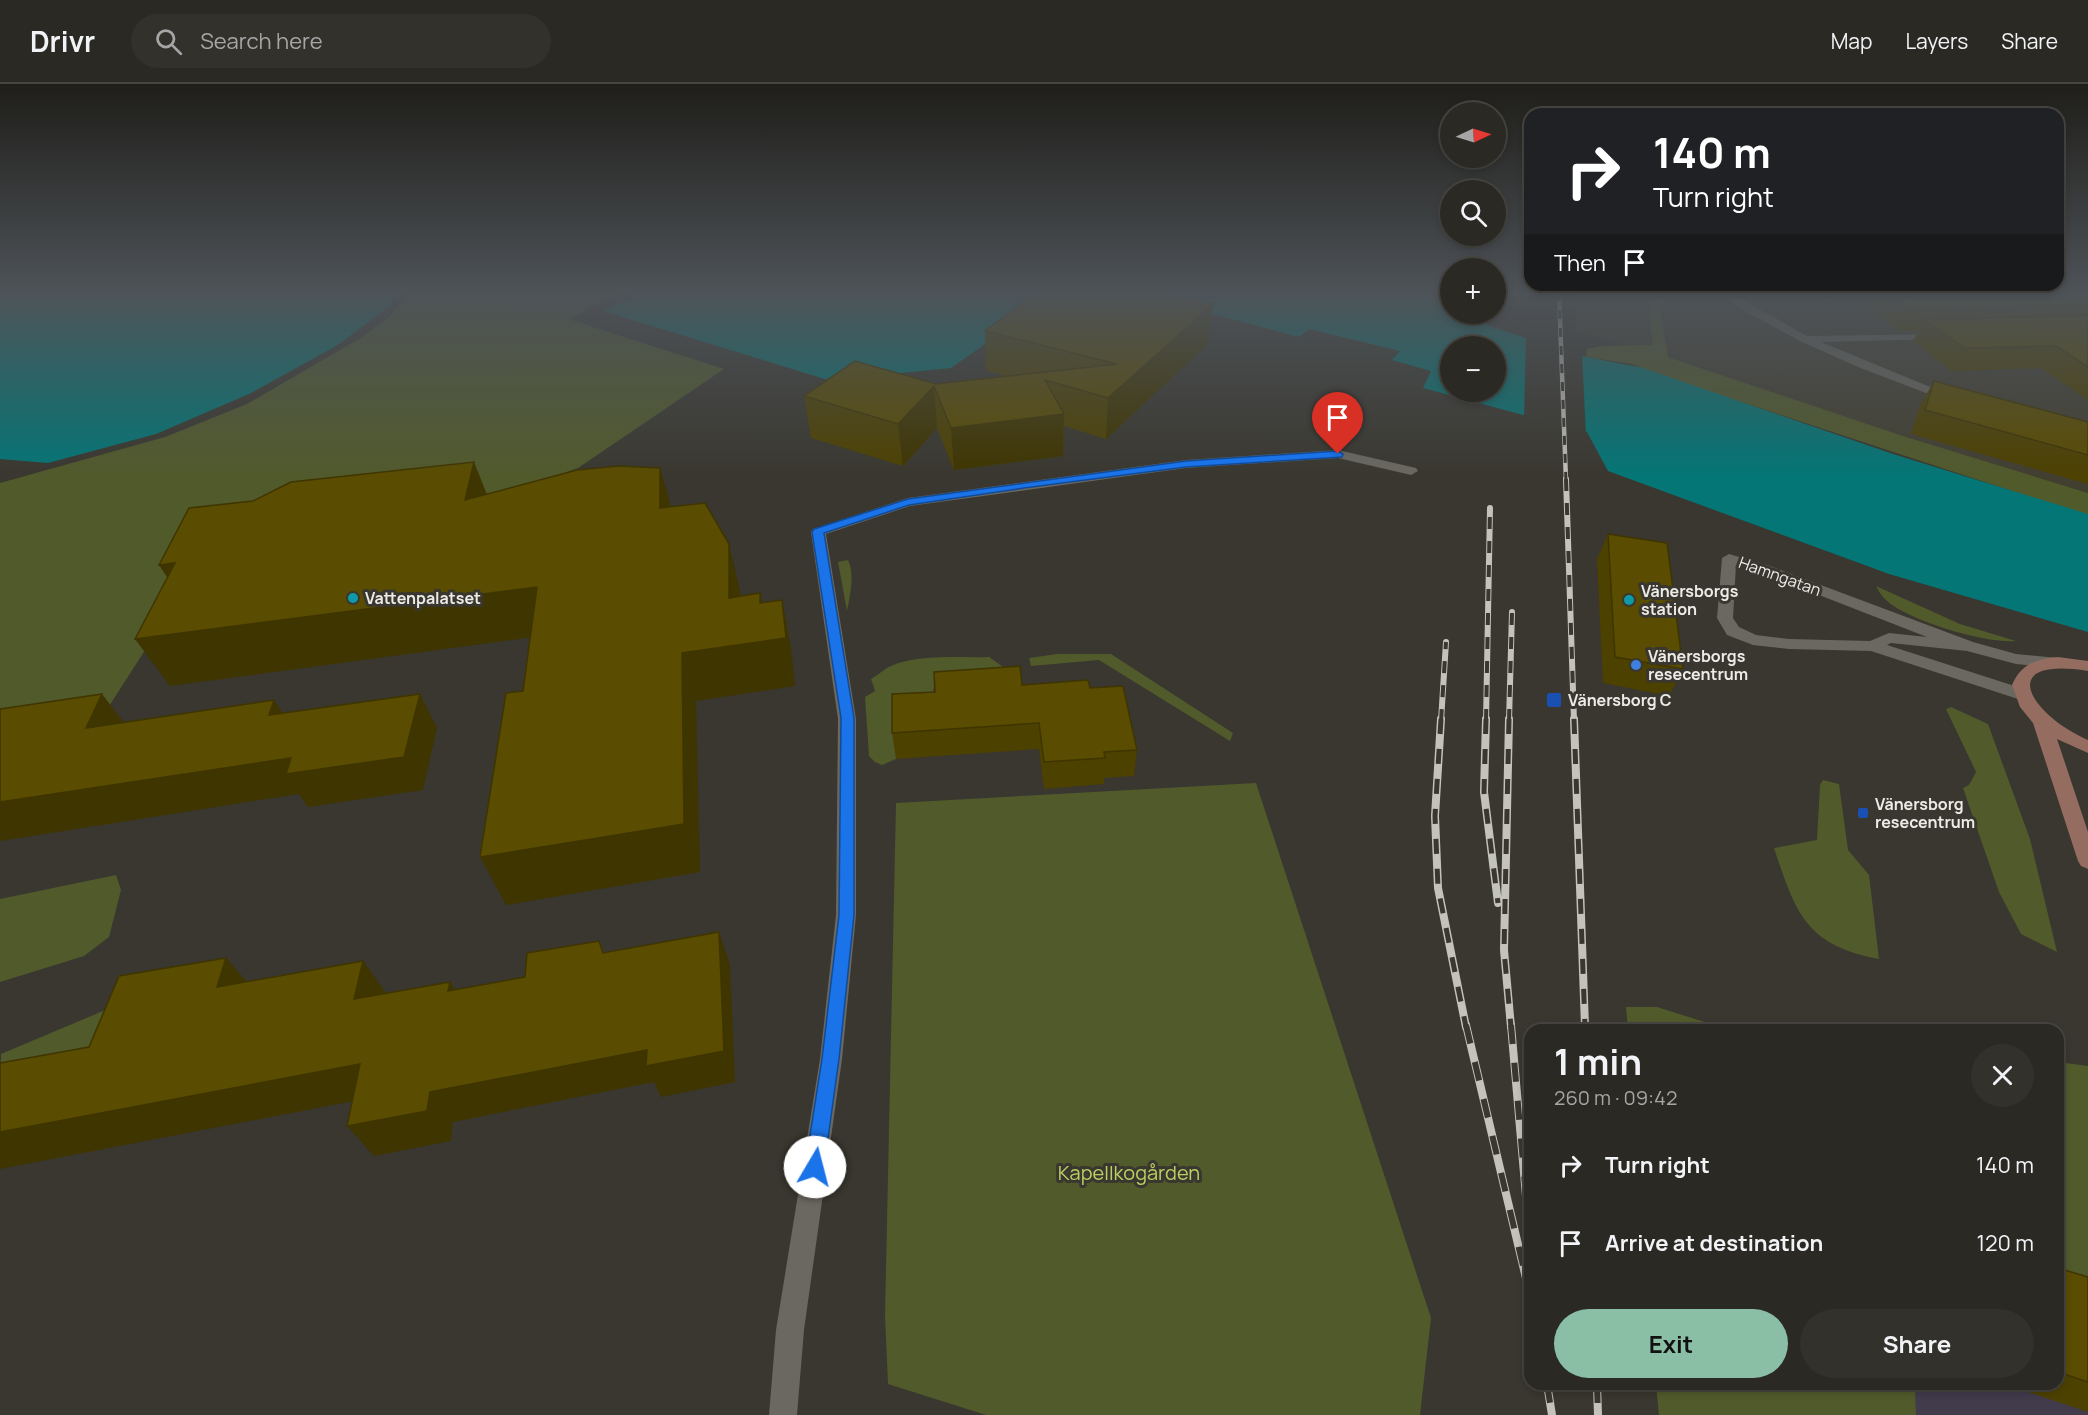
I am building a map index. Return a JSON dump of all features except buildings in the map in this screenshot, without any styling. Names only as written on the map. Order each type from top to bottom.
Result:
[{"type":"main road","points":[[2077,663],[2045,664],[2026,671],[2020,685],[2021,694],[2041,719],[2061,734],[2088,747]]},
{"type":"main road","points":[[2041,719],[2088,861]]},
{"type":"street","points":[[1835,354],[1959,401]]},
{"type":"street","points":[[783,1415],[790,1330],[831,1059],[846,915],[847,718],[818,532],[908,502],[1186,464],[1338,454],[1411,471]]},
{"type":"street","name":"Hamngatan","points":[[2021,694],[1872,646],[1790,644],[1753,640],[1733,631],[1725,618],[1729,558],[1765,569],[1967,646],[2016,658],[2077,663]]},
{"type":"street","name":"Hamngatan","points":[[1872,646],[1889,639],[1967,646]]},
{"type":"shaded area","points":[[1659,354],[2088,354],[2088,493],[1902,436]]},
{"type":"shaded area","points":[[2088,1309],[2088,1415],[1916,1415],[1915,1390],[2064,1390],[2064,1369]]},
{"type":"green space","points":[[333,354],[678,354],[724,369],[578,468],[163,622],[97,725],[0,739],[0,483],[165,437],[247,404]]},
{"type":"green space","points":[[1586,354],[1668,354],[1668,357],[1903,436],[2088,493],[2088,516],[1659,375],[1632,364],[1586,357]]},
{"type":"green space","points":[[848,560],[852,578],[847,611],[838,562]]},
{"type":"green space","points":[[1876,586],[1960,624],[2016,641],[1986,639],[1930,623],[1898,609],[1884,598]]},
{"type":"green space","points":[[1057,654],[1111,654],[1233,733],[1230,741],[1099,660],[1031,666],[1029,658]]},
{"type":"green space","points":[[939,657],[989,657],[1006,669],[936,678],[928,714],[896,759],[882,765],[869,756],[865,697],[875,691],[871,679],[902,662]]},
{"type":"green space","points":[[1951,707],[1988,724],[2030,839],[2057,952],[2021,934],[1999,892],[1963,788],[1969,785],[1976,772],[1946,709]]},
{"type":"green space","points":[[1823,780],[1839,784],[1848,850],[1869,875],[1879,959],[1854,953],[1835,945],[1819,935],[1807,923],[1789,891],[1774,848],[1817,840],[1820,785]]},
{"type":"green space","name":"Kapellkogården","points":[[1256,783],[1431,1318],[1420,1415],[986,1415],[888,1384],[885,1315],[896,803]]},
{"type":"green space","points":[[116,875],[121,890],[109,937],[84,956],[0,982],[0,899]]},
{"type":"green space","points":[[175,997],[0,1105],[1,1054],[110,1008]]},
{"type":"green space","points":[[1626,1007],[1657,1007],[1711,1024],[1627,1024]]},
{"type":"green space","points":[[2064,1063],[2088,1066],[2088,1309],[2064,1301]]},
{"type":"green space","points":[[1656,1390],[1915,1390],[1916,1415],[1659,1415]]},
{"type":"water","points":[[0,354],[321,354],[249,394],[156,434],[48,463],[0,459]]},
{"type":"water","points":[[744,354],[971,354],[951,368],[828,380]]},
{"type":"water","points":[[1397,354],[1440,354],[1440,393],[1423,388],[1431,371],[1392,360]]},
{"type":"water","points":[[1506,354],[1577,354],[1643,368],[1893,454],[2088,514],[2088,632],[1889,574],[1608,471],[1587,432],[1475,402],[1506,402]]},
{"type":"pier","points":[[1526,354],[1582,354],[1586,436],[1524,419]]},
{"type":"railway","points":[[1561,354],[1566,481]]},
{"type":"railway","points":[[1566,479],[1574,721]]},
{"type":"railway","points":[[1486,721],[1490,508]]},
{"type":"railway","points":[[1509,721],[1512,612]]},
{"type":"railway","points":[[1441,721],[1446,642]]},
{"type":"railway","points":[[1441,719],[1435,816],[1438,888],[1466,1027]]},
{"type":"railway","points":[[1486,719],[1484,792],[1498,903]]},
{"type":"railway","points":[[1509,719],[1504,950],[1511,1027]]},
{"type":"railway","points":[[1574,719],[1585,1024]]},
{"type":"railway","points":[[1466,1025],[1524,1270]]},
{"type":"railway","points":[[1511,1025],[1524,1173]]},
{"type":"railway","points":[[1548,1390],[1552,1415]]},
{"type":"railway","points":[[1597,1390],[1598,1415]]},
{"type":"place","name":"Vattenpalatset","points":[[353,598]]},
{"type":"place","name":"Vänersborgs station","points":[[1629,600]]},
{"type":"place","name":"Vänersborgs resecentrum","points":[[1636,665]]},
{"type":"place","name":"Vänersborg C","points":[[1554,700]]},
{"type":"place","name":"Vänersborg resecentrum","points":[[1863,813]]},
{"type":"route","points":[[815,1167],[831,1059],[846,915],[847,718],[818,532],[908,502],[1186,464],[1338,454]]}]
